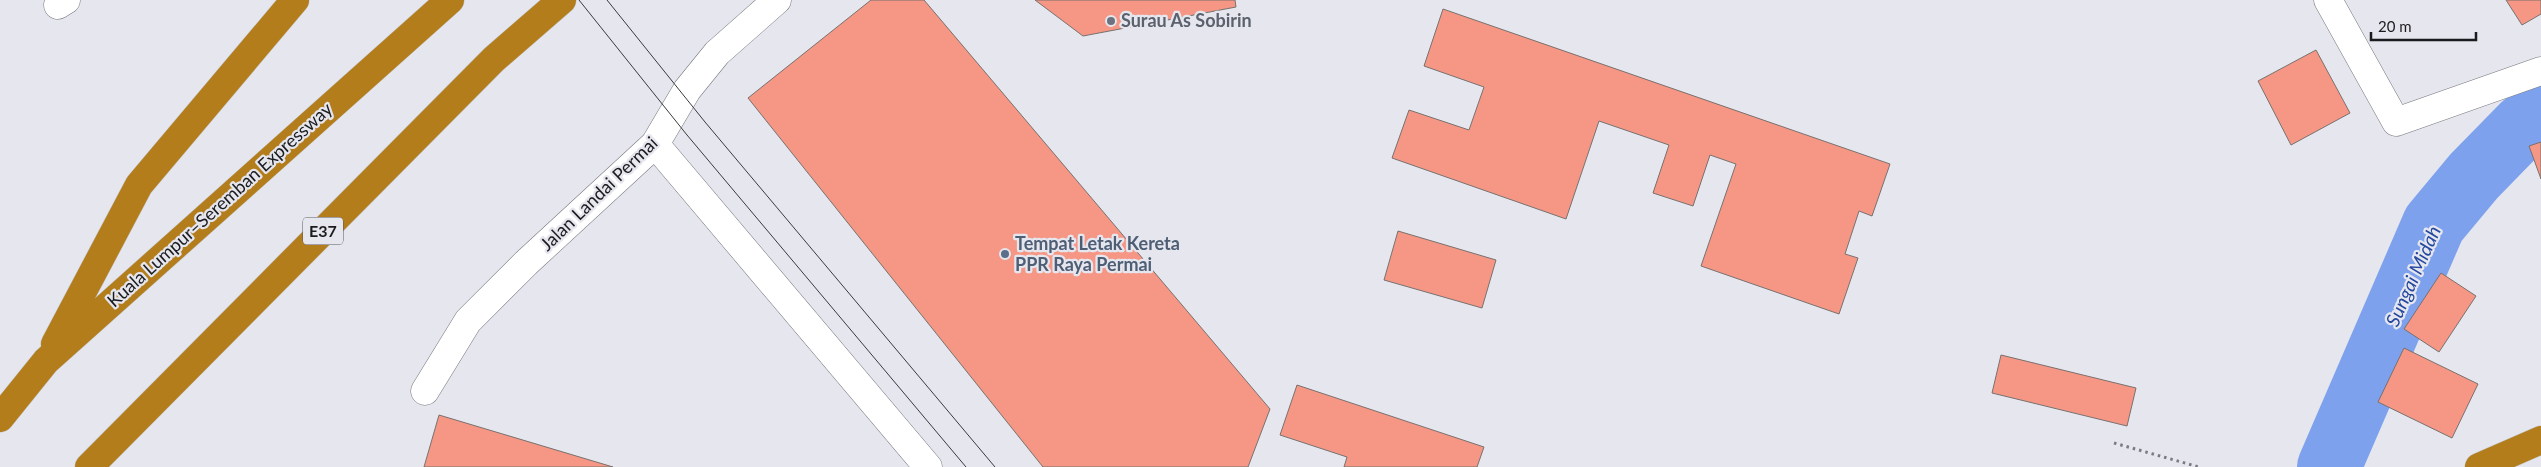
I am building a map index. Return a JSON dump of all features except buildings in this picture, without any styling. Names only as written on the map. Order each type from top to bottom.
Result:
[{"type":"highway","points":[[46,361],[140,185],[296,0]]},
{"type":"highway","name":"Kuala Lumpur–Seremban Expressway","points":[[0,418],[46,361],[450,0]]},
{"type":"highway","name":"E37","points":[[89,467],[494,59],[562,0]]},
{"type":"highway","points":[[2479,467],[2541,440]]},
{"type":"street","name":"Jalan Landai Permai","points":[[425,391],[468,321],[526,263],[655,144],[687,90],[717,53],[777,0]]},
{"type":"street","points":[[2328,0],[2396,122],[2541,71]]},
{"type":"street","points":[[655,144],[928,467]]},
{"type":"path","points":[[2114,443],[2199,467]]},
{"type":"water","points":[[2316,444],[2345,453],[2341,467],[2305,467]]},
{"type":"waterway","name":"Sungai Midah","points":[[2329,467],[2434,224],[2474,176],[2524,125],[2541,117]]},
{"type":"tram line","points":[[579,0],[687,135],[966,467]]},
{"type":"tram line","points":[[607,0],[705,122],[995,467]]},
{"type":"place","name":"Surau As Sobirin","points":[[1111,21]]},
{"type":"place","name":"Tempat Letak Kereta PPR Raya Permai","points":[[1005,254]]}]
